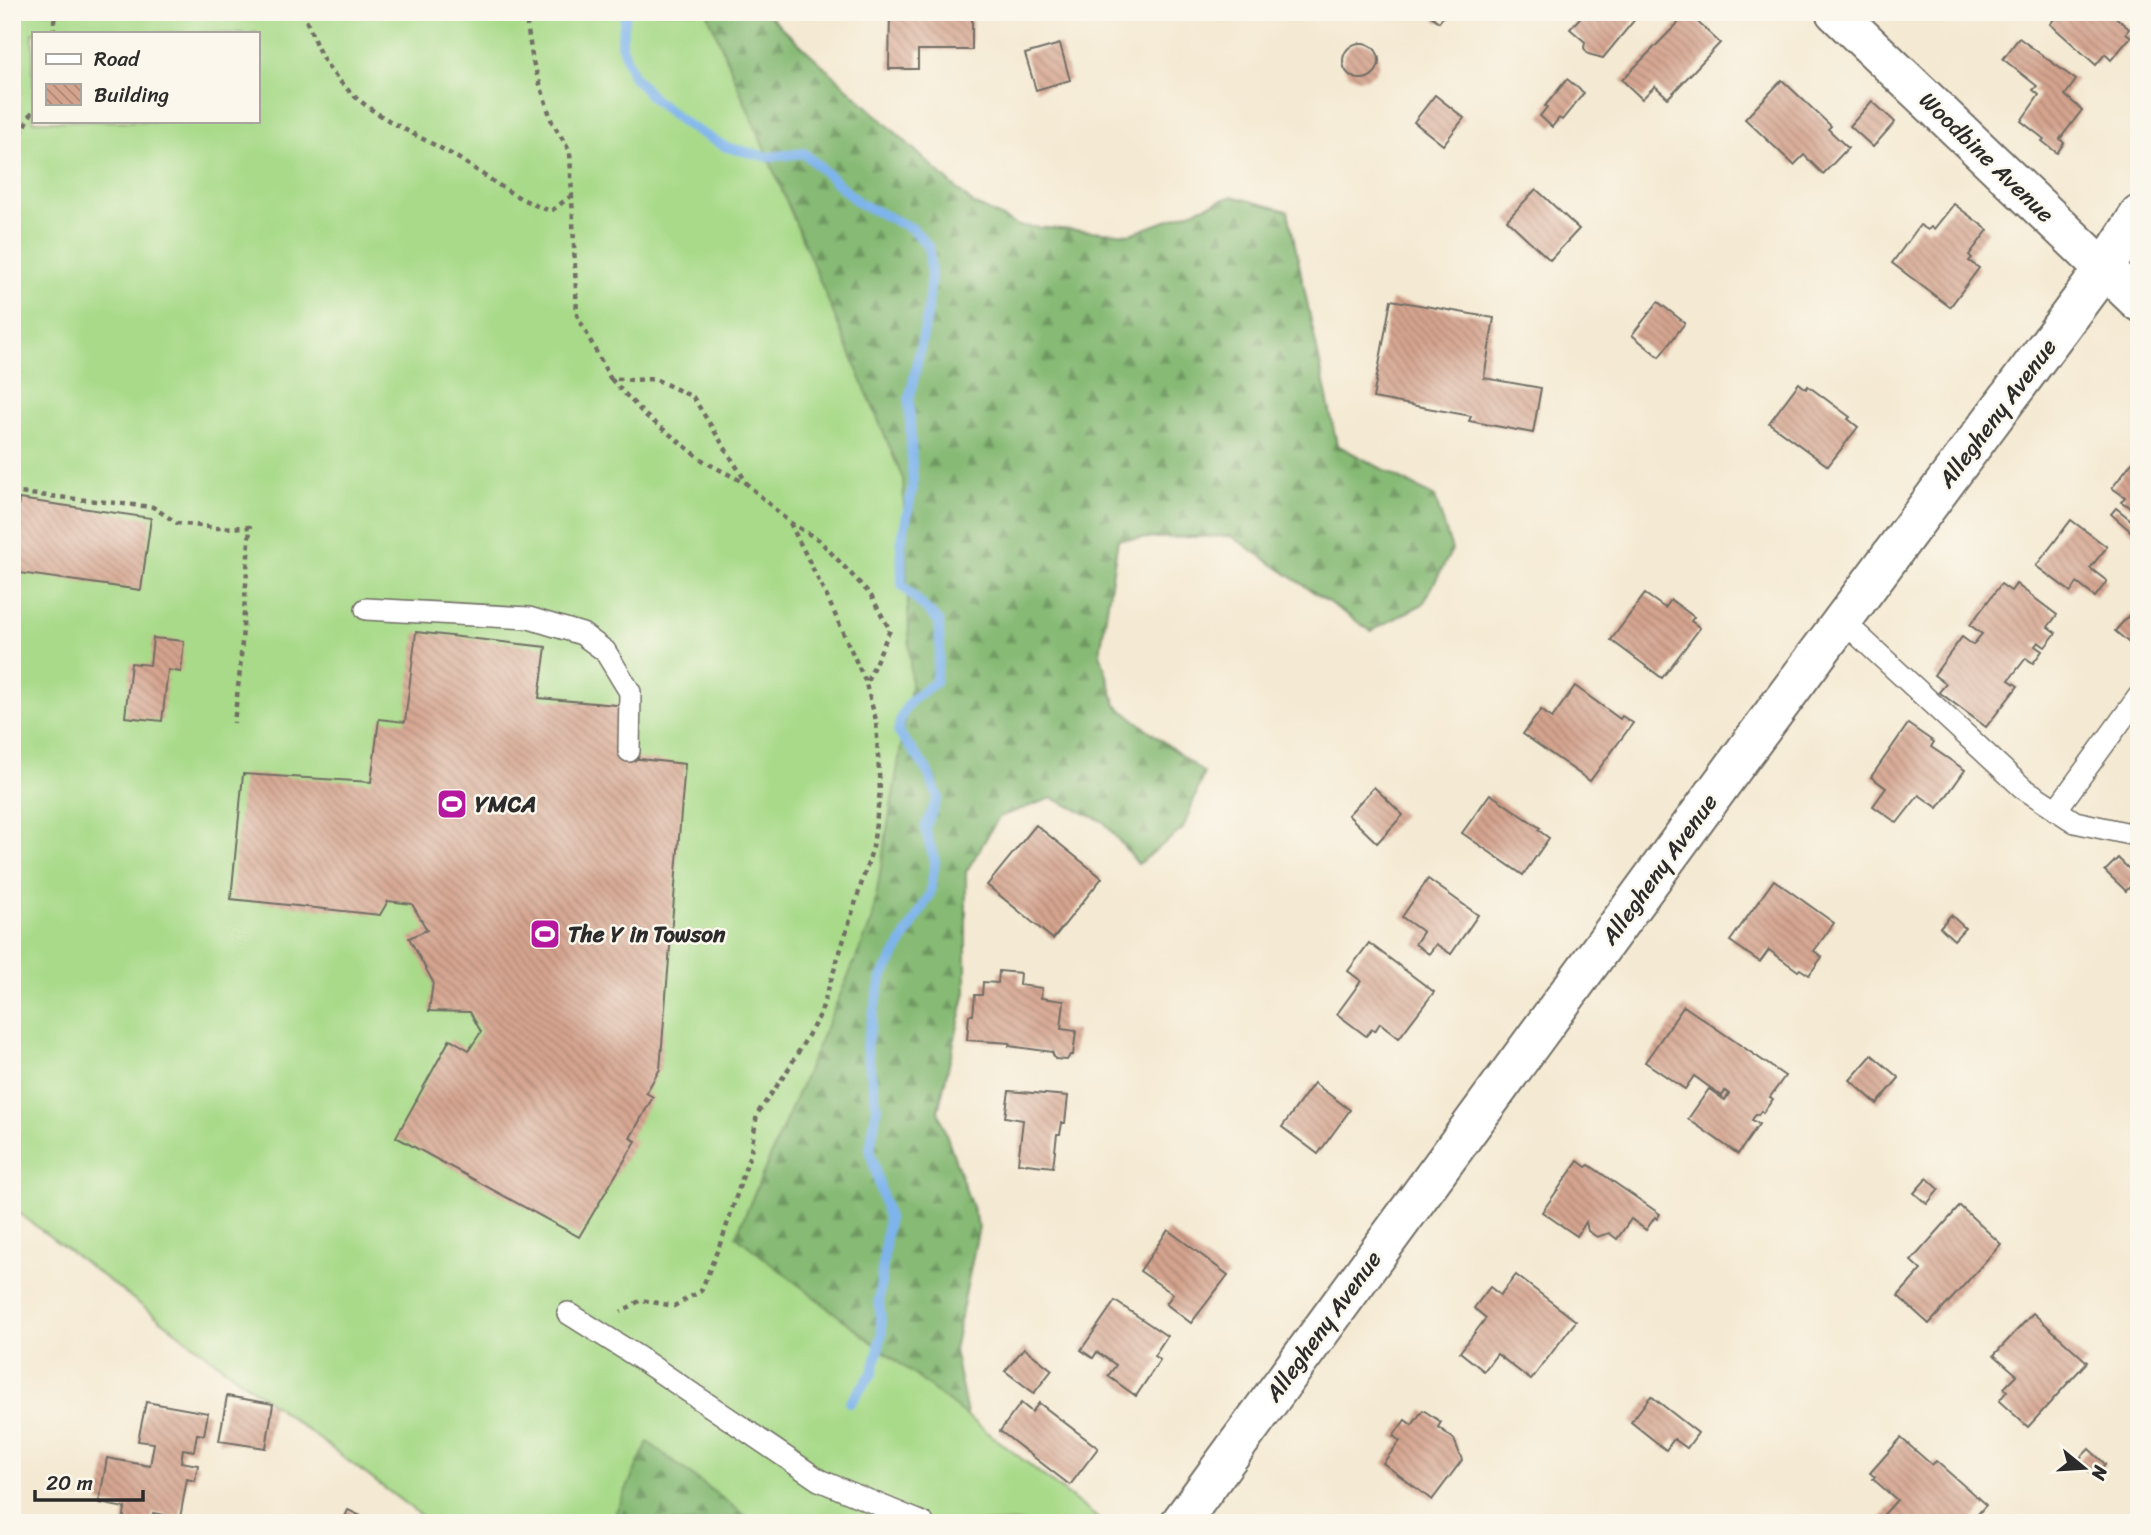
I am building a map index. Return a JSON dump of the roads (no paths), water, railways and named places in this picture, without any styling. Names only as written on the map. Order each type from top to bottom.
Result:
[{"type":"street","name":"Woodbine Avenue","points":[[1835,12],[2139,302]]},
{"type":"street","name":"Allegheny Avenue","points":[[1180,1523],[1445,1159],[2104,269],[2139,215]]},
{"type":"street","points":[[2104,269],[2139,242]]},
{"type":"lane","points":[[366,609],[529,618],[583,634],[605,651],[630,692],[629,751]]},
{"type":"lane","points":[[1843,621],[2023,788],[2075,822],[2139,836]]},
{"type":"lane","points":[[2056,810],[2139,696]]},
{"type":"lane","points":[[568,1313],[638,1357],[819,1480],[923,1523]]},
{"type":"waterway","points":[[626,12],[621,44],[633,76],[655,100],[687,125],[726,147],[768,157],[804,153],[859,203],[913,229],[929,247],[931,278],[927,317],[909,400],[913,486],[901,544],[902,585],[939,622],[940,649],[935,683],[920,693],[906,708],[898,732],[926,768],[938,797],[925,828],[935,862],[930,894],[881,979],[866,1047],[877,1107],[870,1150],[888,1218],[879,1300],[882,1334],[873,1372],[850,1403]]},
{"type":"place","name":"YMCA","points":[[452,804]]},
{"type":"place","name":"The Y in Towson","points":[[545,934]]}]
